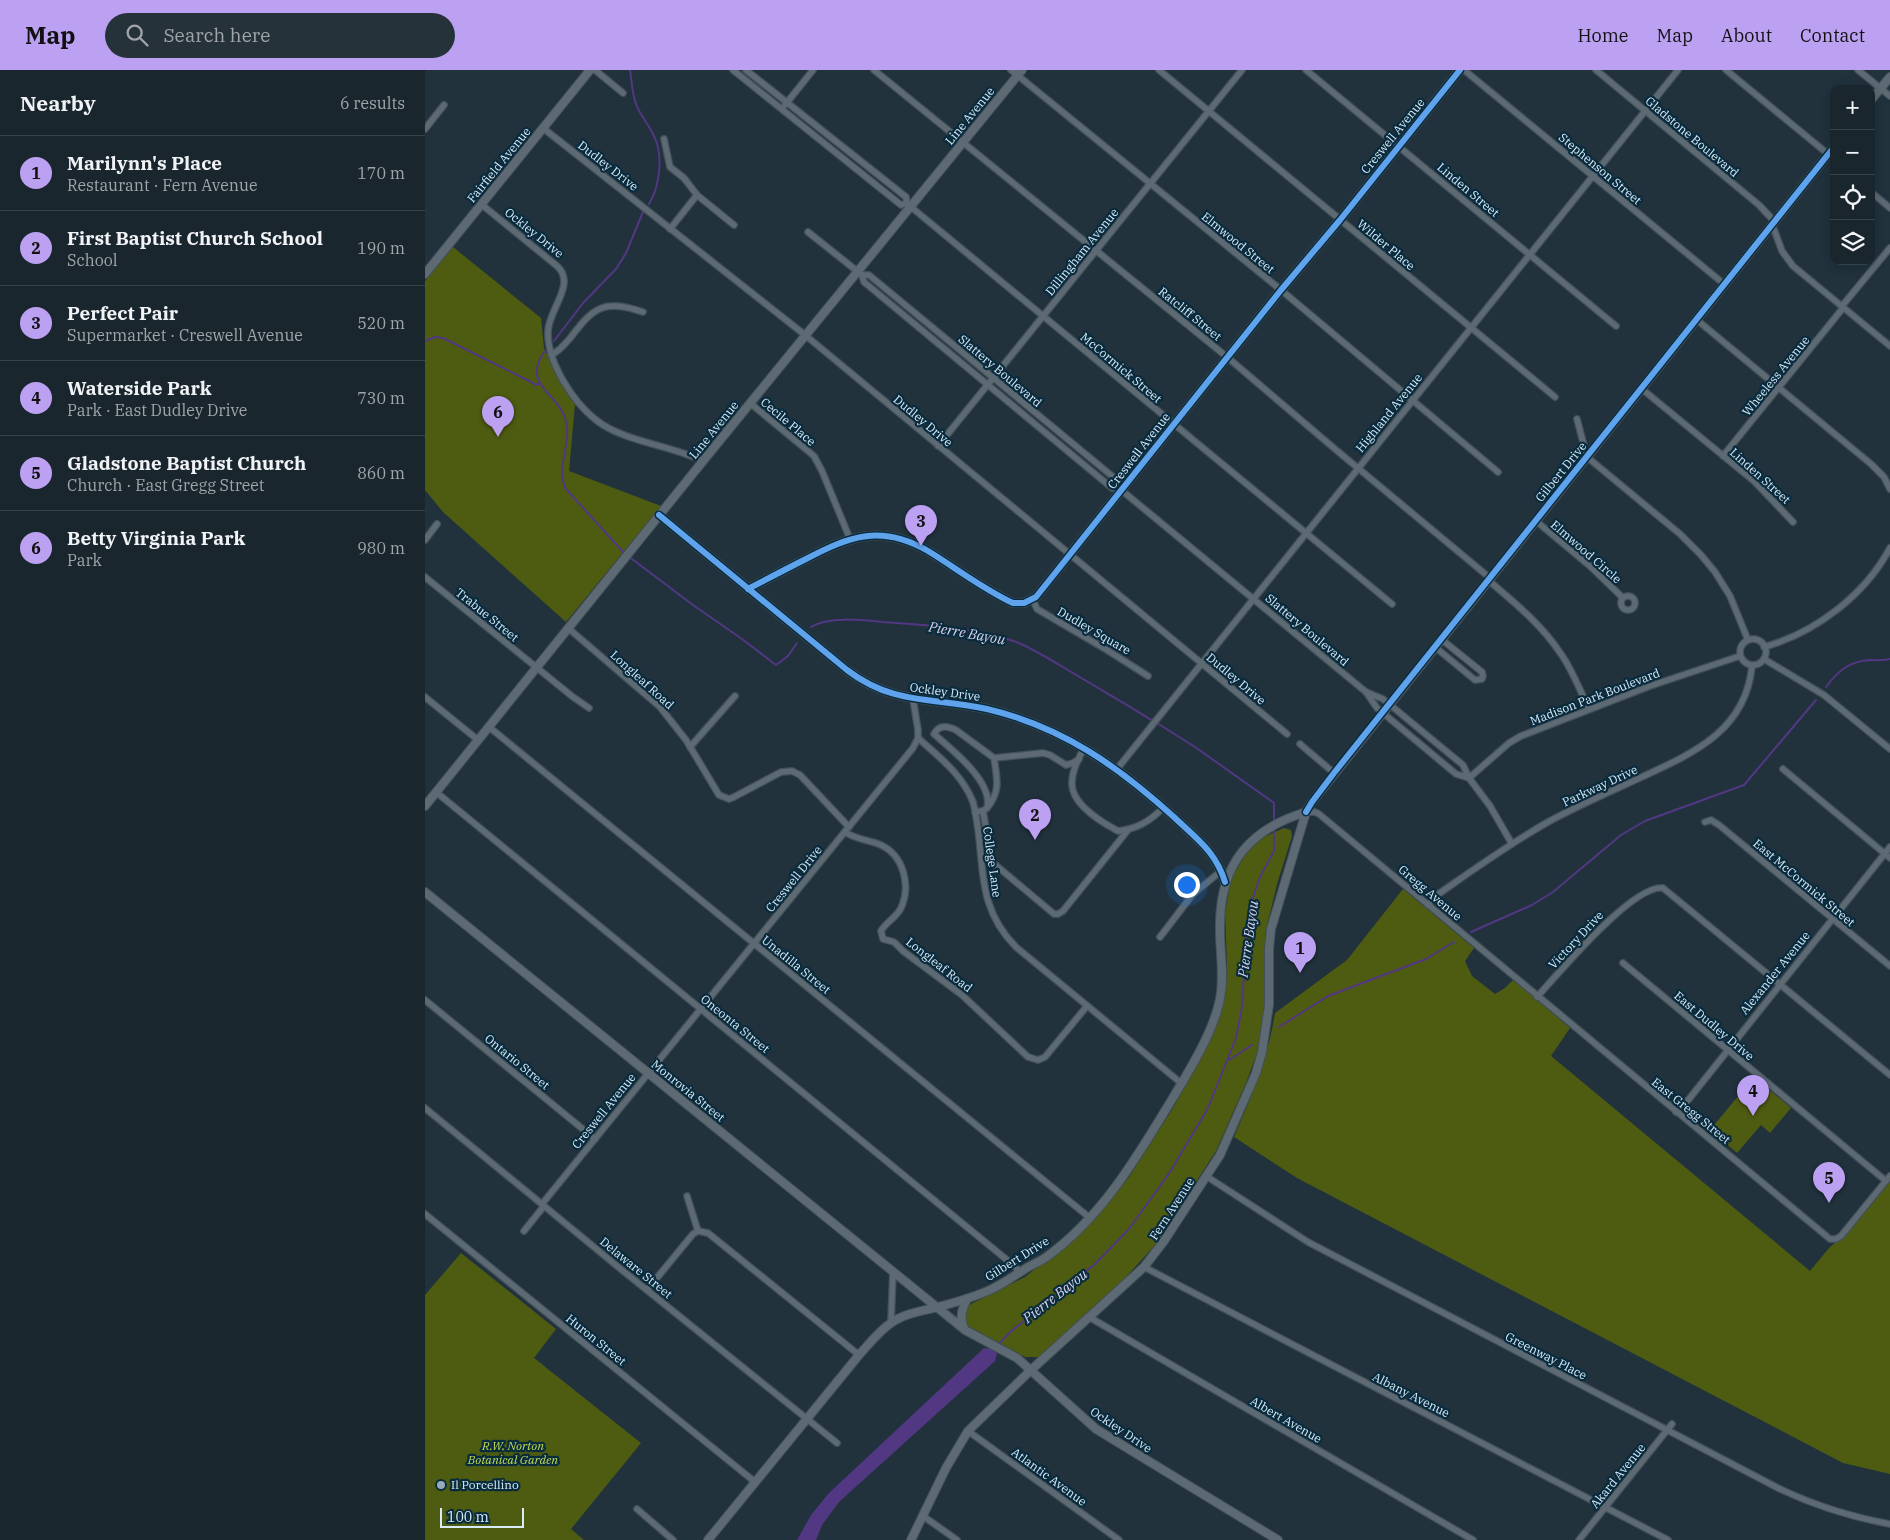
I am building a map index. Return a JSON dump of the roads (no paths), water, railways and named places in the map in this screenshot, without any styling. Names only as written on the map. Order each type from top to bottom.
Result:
[{"type":"street","name":"Fairfield Avenue","points":[[425,274],[590,70]]},
{"type":"street","points":[[595,70],[623,93]]},
{"type":"street","name":"McCormick Street","points":[[733,70],[901,205],[909,205]]},
{"type":"street","name":"McCormick Street","points":[[746,70],[906,197],[909,205],[1392,604]]},
{"type":"street","points":[[782,109],[813,70]]},
{"type":"street","name":"Ratcliff Street","points":[[874,70],[1227,357],[1520,606],[1550,639],[1572,672],[1589,709]]},
{"type":"street","name":"Elmwood Street","points":[[1011,70],[1020,73],[1150,184],[1281,290],[1498,472]]},
{"type":"street","name":"Wilder Place","points":[[1159,70],[1555,397]]},
{"type":"street","name":"Dillingham Avenue","points":[[938,446],[1242,70]]},
{"type":"street","name":"Linden Street","points":[[1306,70],[1616,326]]},
{"type":"street","name":"Creswell Avenue","points":[[1033,600],[1460,70]]},
{"type":"street","name":"Stephenson Street","points":[[1464,70],[1724,284]]},
{"type":"street","name":"Gladstone Boulevard","points":[[1596,70],[1759,205],[1773,222],[1787,260],[1890,346]]},
{"type":"street","name":"Highland Avenue","points":[[1117,769],[1678,70]]},
{"type":"street","points":[[1726,70],[1830,157]]},
{"type":"street","points":[[1858,70],[1890,96]]},
{"type":"street","name":"Line Avenue","points":[[425,806],[805,335],[860,273],[909,205],[964,142],[1020,73]]},
{"type":"street","points":[[1875,95],[1890,77]]},
{"type":"street","points":[[425,129],[444,105]]},
{"type":"street","name":"Dudley Drive","points":[[543,128],[805,335],[1287,734]]},
{"type":"street","points":[[664,139],[670,167],[684,178],[697,195],[734,225]]},
{"type":"street","points":[[845,160],[851,153]]},
{"type":"street","name":"Gilbert Drive","points":[[1306,812],[1334,773],[1697,320],[1773,222],[1830,157]]},
{"type":"street","points":[[670,229],[697,195]]},
{"type":"street","points":[[1875,195],[1890,208]]},
{"type":"street","name":"Ockley Drive","points":[[481,204],[557,266],[564,275],[564,286],[549,325],[548,338],[551,355],[558,370],[579,403],[589,414],[617,432],[689,454],[703,461]]},
{"type":"street","name":"Slattery Boulevard","points":[[808,232],[860,273],[869,275],[1118,481],[1121,490]]},
{"type":"street","name":"Wheeless Avenue","points":[[1723,456],[1890,248]]},
{"type":"street","name":"Slattery Boulevard","points":[[860,273],[864,282],[987,385],[1112,488],[1121,490],[1366,692],[1373,704],[1456,774],[1469,778]]},
{"type":"street","points":[[551,355],[560,350],[585,319],[596,310],[623,306],[643,312]]},
{"type":"street","points":[[1697,320],[1871,464],[1884,478],[1890,489]]},
{"type":"street","name":"Linden Street","points":[[1642,388],[1763,490],[1793,522]]},
{"type":"street","name":"Cecile Place","points":[[750,403],[814,456],[850,539]]},
{"type":"street","points":[[1577,419],[1587,457],[1680,534],[1701,555],[1730,596],[1748,640]]},
{"type":"street","name":"Ockley Drive","points":[[659,515],[855,676],[884,692],[913,699],[963,704],[1005,714],[1052,732],[1084,748],[1117,769],[1208,849],[1225,882]]},
{"type":"street","name":"Elmwood Circle","points":[[1536,521],[1580,557],[1623,598]]},
{"type":"street","points":[[425,540],[437,524]]},
{"type":"street","points":[[748,589],[832,545],[850,539],[887,536],[926,550],[1007,600],[1020,604],[1033,600]]},
{"type":"street","points":[[1765,647],[1802,633],[1832,613],[1864,582],[1890,548]]},
{"type":"street","name":"Trabue Street","points":[[425,577],[536,668],[589,708]]},
{"type":"street","name":"Dudley Square","points":[[1033,600],[1037,609],[1148,676]]},
{"type":"street","name":"Longleaf Road","points":[[568,628],[660,707],[690,747],[714,790],[723,798],[735,797],[781,772],[792,771],[800,775],[855,838],[873,842],[885,848],[896,857],[903,870],[905,885],[903,901],[895,918],[883,928],[881,935],[883,939],[894,942],[903,951],[962,995],[1028,1057],[1038,1060],[1045,1058],[1087,1006]]},
{"type":"street","points":[[1435,646],[1475,680],[1482,679],[1482,672],[1441,639]]},
{"type":"street","points":[[1748,640],[1756,640],[1765,647],[1764,659],[1758,664],[1752,666],[1745,663],[1740,656],[1741,647],[1748,640]]},
{"type":"street","name":"Madison Park Boulevard","points":[[1469,778],[1509,743],[1521,736],[1589,709],[1740,656]]},
{"type":"street","points":[[1764,659],[1824,695],[1890,749]]},
{"type":"street","name":"Parkway Drive","points":[[1428,905],[1437,895],[1549,821],[1671,764],[1705,745],[1722,730],[1737,712],[1750,683],[1752,666]]},
{"type":"street","name":"Slattery Boulevard","points":[[1366,692],[1374,694],[1389,704],[1463,765],[1469,778],[1490,806],[1512,844]]},
{"type":"street","points":[[690,747],[735,696]]},
{"type":"street","points":[[425,698],[478,740]]},
{"type":"street","points":[[913,699],[918,738]]},
{"type":"street","name":"Unadilla Street","points":[[489,727],[1090,1218]]},
{"type":"street","points":[[1072,782],[1067,765],[1050,754],[994,758],[964,735],[949,727],[940,727],[934,734],[978,777],[987,798],[985,810],[992,862],[1054,914],[1063,911],[1128,830]]},
{"type":"street","name":"College Lane","points":[[918,738],[963,781],[973,802],[986,894],[998,926],[1016,947],[1181,1083]]},
{"type":"street","name":"Creswell Drive","points":[[701,1010],[913,748],[918,738]]},
{"type":"street","points":[[1300,744],[1334,773]]},
{"type":"street","points":[[1084,748],[1071,786],[1077,800],[1091,813],[1118,831],[1143,825],[1163,808]]},
{"type":"street","points":[[975,812],[985,810],[996,795],[994,758]]},
{"type":"street","points":[[1067,765],[1079,759]]},
{"type":"street","points":[[1783,769],[1887,856]]},
{"type":"street","name":"Oneonta Street","points":[[436,792],[1013,1264],[1020,1272]]},
{"type":"street","points":[[1225,882],[1238,855],[1249,844],[1271,828],[1306,812]]},
{"type":"street","name":"Gregg Avenue","points":[[1306,812],[1319,814],[1537,997]]},
{"type":"street","name":"Fern Avenue","points":[[911,1540],[946,1468],[967,1431],[1144,1267],[1165,1241],[1228,1139],[1256,1073],[1262,1052],[1269,1005],[1271,929],[1306,812]]},
{"type":"street","name":"East McCormick Street","points":[[1705,822],[1711,820],[1719,825],[1890,966]]},
{"type":"street","name":"Alexander Avenue","points":[[1676,1112],[1689,1099],[1832,919],[1887,856],[1890,847]]},
{"type":"street","points":[[1160,937],[1193,894],[1221,871]]},
{"type":"street","name":"Gilbert Drive","points":[[708,1540],[859,1355],[891,1323],[911,1314],[967,1299],[1001,1284],[1044,1259],[1090,1218],[1128,1172],[1181,1083],[1211,1026],[1220,1000],[1223,967],[1220,922],[1225,882]]},
{"type":"street","name":"Victory Drive","points":[[1537,997],[1613,915],[1659,888],[1665,890],[1780,984]]},
{"type":"street","name":"Monrovia Street","points":[[425,892],[938,1307]]},
{"type":"street","name":"East Dudley Drive","points":[[1623,962],[1727,1049],[1888,1178]]},
{"type":"street","points":[[1780,984],[1890,1075]]},
{"type":"street","name":"East Gregg Street","points":[[1537,997],[1832,1239],[1841,1236],[1888,1178]]},
{"type":"street","name":"Ontario Street","points":[[425,1000],[595,1140]]},
{"type":"street","name":"Creswell Avenue","points":[[524,1231],[701,1010]]},
{"type":"street","name":"Delaware Street","points":[[425,1108],[647,1290],[837,1442]]},
{"type":"street","name":"Greenway Place","points":[[1206,1176],[1308,1242],[1801,1499],[1853,1517],[1890,1524]]},
{"type":"street","points":[[687,1196],[698,1231]]},
{"type":"street","name":"Huron Street","points":[[425,1214],[755,1482]]},
{"type":"street","points":[[647,1290],[693,1234],[698,1231],[708,1232],[859,1355]]},
{"type":"street","name":"Albany Avenue","points":[[1144,1267],[1668,1540]]},
{"type":"street","points":[[891,1323],[893,1271]]},
{"type":"street","points":[[967,1299],[960,1319],[968,1332]]},
{"type":"street","name":"Ockley Drive","points":[[938,1307],[968,1332],[1012,1355],[1096,1429],[1277,1540]]},
{"type":"street","name":"Albert Avenue","points":[[1089,1317],[1473,1540]]},
{"type":"street","name":"Akard Avenue","points":[[1579,1540],[1672,1424]]},
{"type":"street","name":"Atlantic Avenue","points":[[967,1431],[1119,1540]]},
{"type":"street","points":[[637,1510],[673,1540]]},
{"type":"street","points":[[923,1516],[957,1540]]},
{"type":"waterway","points":[[630,70],[636,104],[653,134],[659,151],[658,179],[649,204]]},
{"type":"waterway","points":[[554,341],[583,303],[616,269],[626,253],[643,212]]},
{"type":"waterway","points":[[425,341],[435,337],[443,338],[536,385],[540,383]]},
{"type":"waterway","points":[[545,351],[538,363],[537,372],[543,388],[562,411],[566,421],[567,438],[562,473],[566,489],[624,553]]},
{"type":"waterway","name":"Pierre Bayou","points":[[628,556],[776,665],[788,656],[797,643]]},
{"type":"waterway","name":"Pierre Bayou","points":[[811,627],[827,621],[856,620],[916,624],[989,634],[1021,644],[1043,655],[1153,721]]},
{"type":"waterway","points":[[1826,687],[1839,672],[1850,665],[1863,661],[1890,659]]},
{"type":"waterway","points":[[1471,932],[1532,905],[1553,892],[1621,835],[1645,821],[1744,785],[1816,700]]},
{"type":"waterway","name":"Pierre Bayou","points":[[1157,723],[1195,747],[1274,803],[1274,822]]},
{"type":"waterway","name":"Pierre Bayou","points":[[998,1345],[1010,1332],[1095,1264],[1129,1229],[1170,1172],[1208,1108],[1236,1038],[1242,1007],[1250,906],[1260,877],[1274,851],[1274,829]]},
{"type":"waterway","points":[[1279,1027],[1328,996],[1426,959],[1454,942]]},
{"type":"waterway","points":[[1229,1060],[1252,1045]]},
{"type":"place","name":"Betty Virginia Park","points":[[498,437]]},
{"type":"place","name":"Perfect Pair","points":[[921,546]]},
{"type":"place","name":"First Baptist Church School","points":[[1035,840]]},
{"type":"place","name":"Marilynn's Place","points":[[1300,973]]},
{"type":"place","name":"Waterside Park","points":[[1753,1116]]},
{"type":"place","name":"Gladstone Baptist Church","points":[[1829,1203]]},
{"type":"place","name":"Il Porcellino","points":[[441,1485]]},
{"type":"park label","name":"R.W. Norton Botanical Garden","points":[[513,1453]]}]
